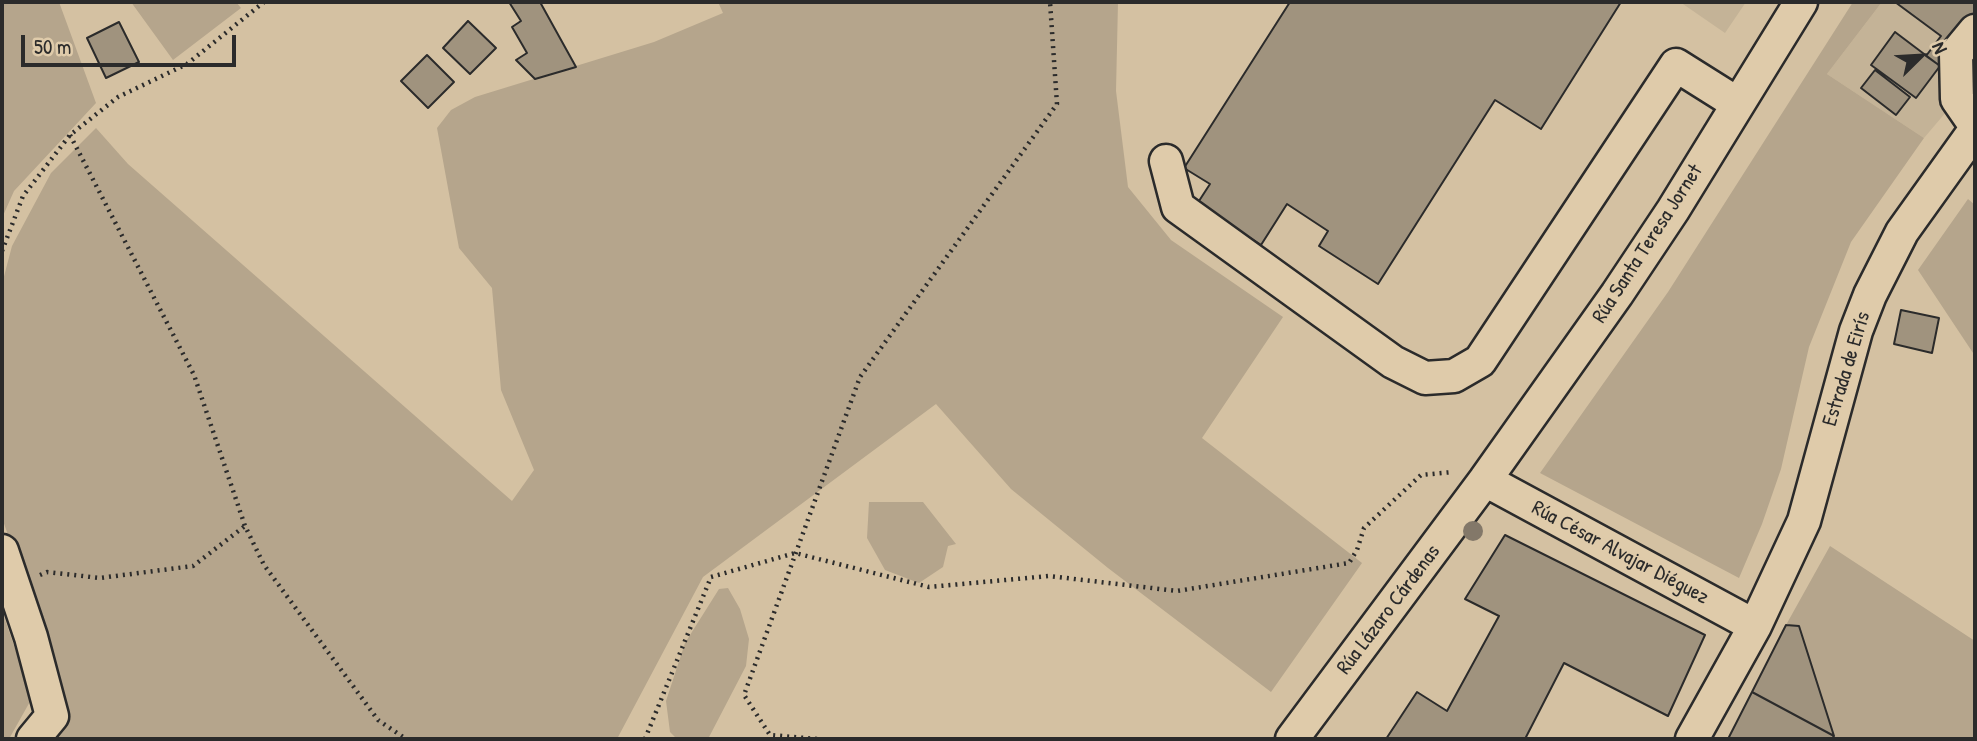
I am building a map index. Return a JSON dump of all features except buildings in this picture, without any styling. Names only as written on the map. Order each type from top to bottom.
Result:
[{"type":"street","name":"Rúa Santa Teresa Jornet","points":[[1485,480],[1617,294],[1801,2]]},
{"type":"street","points":[[1975,31],[1956,54],[1957,99],[1975,125]]},
{"type":"street","points":[[1166,161],[1178,207],[1393,362],[1426,379],[1454,376],[1480,361],[1676,65],[1738,104]]},
{"type":"street","name":"Estrada de Eirís","points":[[1692,739],[1755,625],[1804,521],[1856,331],[1870,295],[1902,232],[1975,130]]},
{"type":"street","name":"Rúa César Alvajar Diéguez","points":[[1485,480],[1755,625]]},
{"type":"street","name":"Rúa Lázaro Cárdenas","points":[[1292,739],[1485,480]]},
{"type":"street","points":[[2,551],[31,637],[52,716],[33,739]]},
{"type":"path","points":[[2,251],[23,196],[70,135],[118,97],[187,64],[264,2]]},
{"type":"path","points":[[817,739],[770,736],[744,695],[860,377],[1057,104],[1050,2]]},
{"type":"path","points":[[70,135],[194,375],[245,526],[264,565],[378,720],[406,739]]},
{"type":"path","points":[[645,739],[711,578],[795,553],[929,587],[1049,576],[1177,591],[1349,563],[1357,550],[1364,528],[1421,475],[1455,472]]},
{"type":"path","points":[[13,584],[47,572],[100,578],[193,566],[245,526]]},
{"type":"shaded area","points":[[2,2],[59,2],[96,103],[14,191],[2,218]]},
{"type":"shaded area","points":[[131,2],[236,2],[241,8],[173,60]]},
{"type":"shaded area","points":[[718,2],[1118,2],[1116,91],[1128,187],[1171,240],[1283,317],[1202,438],[1362,563],[1271,692],[1108,568],[1011,489],[936,404],[703,577],[617,739],[53,739],[57,736],[63,690],[2,518],[2,284],[12,246],[51,173],[96,128],[128,164],[512,501],[534,470],[501,390],[492,288],[459,248],[437,128],[451,110],[475,97],[654,42],[723,13]]},
{"type":"shaded area","points":[[1680,2],[1746,2],[1725,33]]},
{"type":"shaded area","points":[[1853,2],[1882,2],[1827,74],[1924,138],[1851,242],[1809,347],[1781,469],[1739,578],[1540,473],[1668,292]]},
{"type":"shaded area","points":[[1882,2],[1975,2],[1975,78],[1924,138],[1827,74]]},
{"type":"shaded area","points":[[1968,199],[1975,205],[1975,356],[1918,270]]},
{"type":"shaded area","points":[[869,502],[923,502],[956,544],[948,546],[943,567],[919,583],[885,570],[867,538]]},
{"type":"shaded area","points":[[1830,546],[1975,641],[1975,739],[1835,739],[1799,626],[1786,625]]},
{"type":"shaded area","points":[[728,588],[740,609],[749,639],[746,666],[708,739],[677,739],[670,732],[666,701],[685,643],[719,589]]},
{"type":"shaded area","points":[[2,611],[32,698],[9,739],[2,739]]}]
